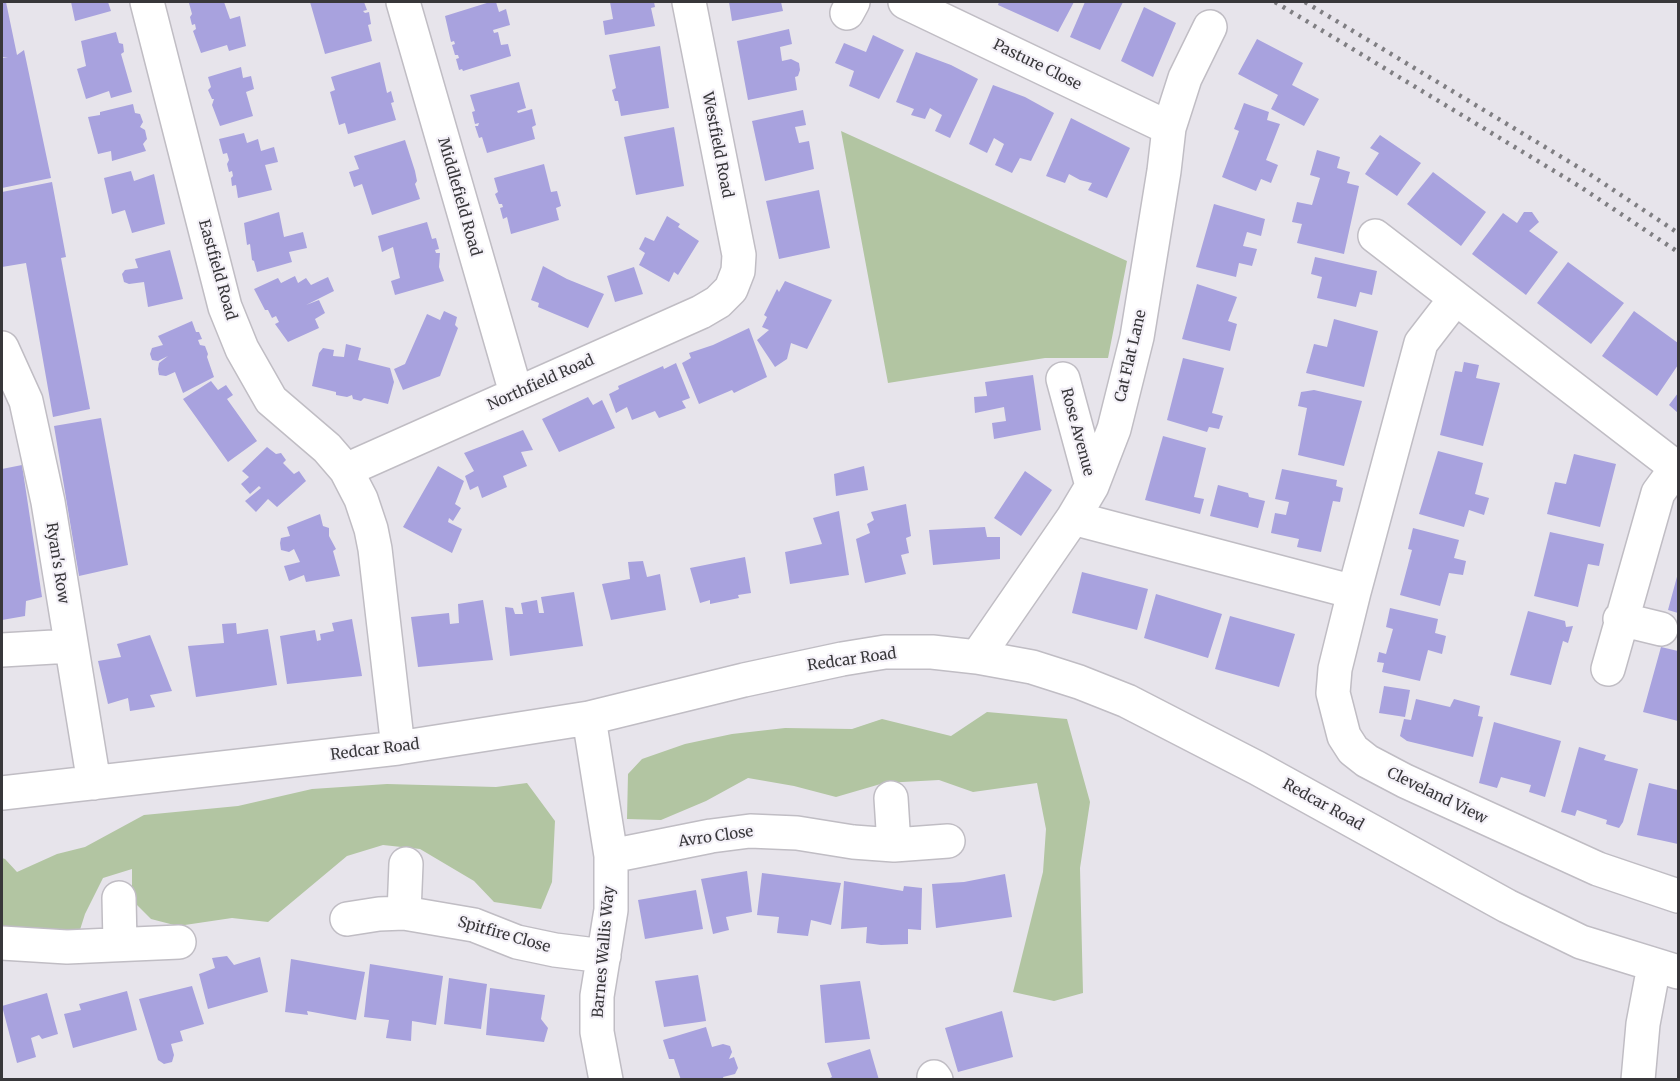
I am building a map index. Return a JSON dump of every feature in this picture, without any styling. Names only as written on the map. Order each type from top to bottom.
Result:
[{"type":"street","name":"Eastfield Road","points":[[147,2],[225,307],[242,349],[271,400],[327,448],[346,470],[361,499],[375,549],[398,748]]},
{"type":"street","name":"Middlefield Road","points":[[403,2],[516,393]]},
{"type":"street","name":"Westfield Road","points":[[689,2],[739,255],[738,271],[731,289]]},
{"type":"street","name":"Pasture Close","points":[[905,2],[1169,128]]},
{"type":"street","name":"Cat Flat Lane","points":[[977,657],[1092,486],[1114,429],[1137,337],[1169,128],[1185,78],[1210,27]]},
{"type":"street","points":[[1375,236],[1678,468],[1658,493],[1620,619],[1608,669]]},
{"type":"street","name":"Northfield Road","points":[[346,470],[701,312],[718,302],[731,289]]},
{"type":"street","name":"Cleveland View","points":[[1455,299],[1421,343],[1354,592],[1335,669],[1333,693],[1344,736],[1353,750],[1367,761],[1405,781],[1598,869],[1678,896]]},
{"type":"street","name":"Ryan's Row","points":[[2,348],[26,401],[48,502],[94,783]]},
{"type":"street","name":"Rose Avenue","points":[[1063,379],[1092,486]]},
{"type":"street","points":[[1072,518],[1354,592]]},
{"type":"street","points":[[1620,619],[1661,629]]},
{"type":"street","points":[[2,650],[70,646]]},
{"type":"street","name":"Redcar Road","points":[[2,793],[398,748],[589,718],[842,659],[885,652],[933,652],[977,657],[1032,668],[1079,682],[1127,701],[1257,768],[1507,906],[1581,942],[1666,969]]},
{"type":"street","name":"Barnes Wallis Way","points":[[589,718],[611,855],[611,910],[597,996],[597,1032],[606,1080]]},
{"type":"street","points":[[891,798],[894,845]]},
{"type":"street","name":"Avro Close","points":[[611,855],[750,831],[797,833],[853,843],[894,845],[948,841]]},
{"type":"street","points":[[404,913],[406,864]]},
{"type":"street","points":[[119,898],[120,943]]},
{"type":"street","name":"Spitfire Close","points":[[347,919],[404,913],[474,925],[517,942],[604,956]]},
{"type":"street","points":[[2,942],[67,947],[179,942]]},
{"type":"street","points":[[1638,1080],[1643,1024],[1666,969]]},
{"type":"green space","points":[[841,131],[1127,261],[1108,358],[1045,358],[888,383]]},
{"type":"green space","points":[[987,712],[1067,719],[1090,802],[1080,868],[1083,993],[1054,1001],[1013,992],[1043,872],[1046,829],[1037,783],[973,792],[939,780],[884,783],[836,797],[794,786],[748,778],[706,801],[661,820],[627,819],[628,774],[642,759],[685,744],[732,734],[785,728],[852,729],[882,719],[951,736]]},
{"type":"green space","points":[[527,783],[555,821],[552,882],[541,909],[494,902],[474,881],[420,849],[383,845],[347,856],[268,922],[232,918],[178,926],[151,919],[132,900],[132,869],[103,878],[85,914],[79,933],[2,933],[2,858],[17,872],[57,854],[85,847],[144,815],[238,806],[312,789],[387,784],[496,787]]},
{"type":"building","points":[[2,2],[6,2],[17,55],[24,50],[51,178],[2,188],[2,58],[8,57],[2,57]]},
{"type":"building","points":[[71,2],[108,2],[111,11],[75,21]]},
{"type":"building","points":[[224,2],[230,19],[240,16],[246,46],[229,51],[227,45],[201,53],[193,31],[196,29],[195,24],[192,25],[190,17],[192,14],[189,3]]},
{"type":"building","points":[[310,2],[364,2],[367,10],[363,11],[369,12],[371,24],[368,25],[372,41],[325,54]]},
{"type":"building","points":[[496,2],[499,12],[506,9],[510,25],[493,30],[494,33],[498,32],[501,45],[508,44],[511,56],[463,71],[459,70],[456,59],[459,58],[455,55],[452,45],[455,44],[454,41],[451,42],[445,16]]},
{"type":"building","points":[[610,2],[654,2],[655,7],[651,8],[655,26],[605,35],[603,21],[613,19]]},
{"type":"building","points":[[729,2],[781,2],[783,11],[732,21]]},
{"type":"building","points":[[999,2],[1074,2],[1058,32],[998,5]]},
{"type":"building","points":[[1085,2],[1123,2],[1100,50],[1070,37]]},
{"type":"building","points":[[1144,7],[1176,23],[1153,77],[1121,61]]},
{"type":"building","points":[[789,29],[792,44],[780,47],[782,61],[791,59],[799,63],[800,70],[798,76],[795,77],[797,90],[748,100],[737,41]]},
{"type":"building","points":[[116,32],[119,43],[123,44],[124,52],[121,54],[132,92],[111,98],[109,91],[86,99],[77,69],[86,66],[81,41]]},
{"type":"building","points":[[873,35],[904,50],[879,99],[849,86],[854,71],[835,63],[844,43],[866,52]]},
{"type":"building","points":[[1257,39],[1303,63],[1292,85],[1319,99],[1304,126],[1271,109],[1278,95],[1238,74]]},
{"type":"building","points":[[660,46],[669,108],[621,116],[618,101],[615,101],[612,90],[616,88],[609,55]]},
{"type":"building","points":[[916,52],[951,65],[978,79],[950,138],[935,131],[942,115],[930,108],[925,119],[911,115],[914,109],[896,102]]},
{"type":"building","points":[[380,62],[387,93],[391,91],[394,102],[391,103],[396,120],[348,134],[345,123],[339,125],[330,92],[335,90],[331,77]]},
{"type":"building","points":[[241,67],[243,78],[251,76],[254,89],[246,92],[253,116],[220,126],[212,105],[214,99],[208,90],[211,87],[208,77]]},
{"type":"building","points":[[519,82],[526,108],[517,111],[518,113],[532,109],[536,125],[532,127],[535,139],[487,153],[482,137],[479,138],[475,126],[479,123],[475,124],[472,112],[475,111],[470,95]]},
{"type":"building","points":[[993,85],[1025,97],[1054,113],[1031,161],[1020,158],[1012,173],[995,165],[1004,144],[994,138],[987,153],[969,144]]},
{"type":"building","points":[[1244,103],[1269,112],[1267,120],[1280,124],[1266,160],[1278,165],[1271,183],[1261,179],[1256,191],[1222,177],[1239,131],[1234,129]]},
{"type":"building","points":[[133,104],[135,113],[140,114],[143,122],[140,127],[145,130],[147,139],[143,144],[146,151],[112,161],[111,151],[98,154],[88,117]]},
{"type":"building","points":[[803,110],[806,125],[795,127],[799,143],[809,141],[814,169],[765,181],[752,121]]},
{"type":"building","points":[[1071,118],[1130,148],[1107,198],[1088,190],[1092,183],[1069,174],[1065,183],[1046,176]]},
{"type":"building","points":[[674,127],[684,186],[636,195],[624,137]]},
{"type":"building","points":[[244,133],[247,143],[258,139],[261,151],[274,147],[278,162],[265,165],[272,190],[238,198],[236,185],[232,186],[233,176],[232,171],[229,172],[227,153],[223,154],[219,139]]},
{"type":"building","points":[[1380,135],[1421,163],[1397,196],[1365,174],[1379,153],[1370,148]]},
{"type":"building","points":[[405,140],[415,171],[417,181],[415,184],[420,199],[372,215],[362,184],[354,187],[349,172],[359,169],[354,156]]},
{"type":"building","points":[[1317,150],[1340,157],[1337,168],[1350,172],[1347,183],[1359,186],[1344,254],[1297,243],[1302,224],[1292,222],[1297,202],[1312,205],[1320,178],[1310,175]]},
{"type":"building","points":[[544,164],[551,192],[557,191],[561,206],[556,208],[559,220],[511,234],[507,217],[503,219],[500,208],[503,207],[502,204],[499,204],[495,194],[498,192],[494,178]]},
{"type":"building","points":[[131,171],[134,181],[154,174],[165,224],[132,233],[125,210],[112,214],[104,178]]},
{"type":"building","points":[[1433,172],[1486,212],[1461,246],[1407,204]]},
{"type":"building","points":[[52,182],[66,257],[61,258],[90,409],[53,417],[26,263],[2,267],[2,192]]},
{"type":"building","points":[[819,190],[830,248],[779,259],[766,201]]},
{"type":"building","points":[[1214,204],[1265,219],[1261,236],[1247,232],[1243,246],[1257,249],[1252,266],[1239,263],[1236,277],[1196,267]]},
{"type":"building","points":[[279,212],[284,237],[303,232],[307,248],[289,252],[292,262],[257,272],[252,260],[250,244],[247,245],[244,223]]},
{"type":"building","points":[[1524,212],[1532,212],[1539,222],[1529,231],[1558,252],[1526,295],[1472,254],[1503,213],[1517,223]]},
{"type":"building","points":[[667,216],[680,224],[678,227],[699,241],[678,275],[674,272],[669,282],[639,265],[645,253],[639,249],[645,237],[654,241]]},
{"type":"building","points":[[427,222],[432,239],[436,238],[439,249],[435,250],[436,253],[440,253],[439,267],[444,281],[395,295],[391,281],[400,278],[393,247],[382,252],[378,236]]},
{"type":"building","points":[[170,250],[183,299],[148,307],[144,282],[129,284],[124,282],[122,274],[125,270],[138,268],[135,259]]},
{"type":"building","points":[[1315,257],[1377,271],[1372,295],[1360,292],[1356,307],[1317,298],[1322,277],[1311,274]]},
{"type":"building","points":[[1568,262],[1624,303],[1591,344],[1537,303]]},
{"type":"building","points":[[543,266],[567,279],[604,294],[588,328],[538,307],[539,303],[531,300]]},
{"type":"building","points":[[634,267],[643,294],[615,302],[607,276]]},
{"type":"building","points":[[295,276],[298,283],[306,278],[311,285],[328,277],[334,291],[306,305],[319,300],[325,313],[315,319],[319,328],[288,342],[275,324],[279,322],[276,316],[272,318],[268,310],[265,310],[254,289],[278,278],[281,283]]},
{"type":"building","points":[[785,281],[832,300],[807,349],[791,343],[787,359],[775,367],[757,340],[769,330],[762,327],[767,317],[764,315],[777,289],[779,292]]},
{"type":"building","points":[[1197,284],[1237,297],[1228,321],[1237,324],[1230,351],[1182,339]]},
{"type":"building","points":[[444,311],[457,317],[455,325],[458,328],[440,376],[403,390],[394,369],[405,364],[427,314],[440,320]]},
{"type":"building","points":[[1634,311],[1678,343],[1678,365],[1657,396],[1602,356]]},
{"type":"building","points":[[1334,319],[1378,331],[1364,387],[1306,373],[1314,344],[1327,347]]},
{"type":"building","points":[[192,321],[196,332],[199,332],[202,339],[198,340],[200,345],[205,346],[214,377],[183,393],[175,372],[166,376],[159,375],[159,363],[168,356],[158,361],[152,360],[150,354],[152,348],[163,345],[158,336]]},
{"type":"building","points":[[749,328],[767,377],[734,393],[732,390],[699,404],[682,363],[691,358],[689,353],[713,345]]},
{"type":"building","points":[[346,344],[361,348],[358,360],[390,368],[394,382],[388,404],[364,398],[361,401],[353,399],[352,395],[347,397],[336,395],[336,392],[312,386],[319,353],[323,348],[334,350],[333,356],[344,357]]},
{"type":"building","points":[[1183,358],[1224,368],[1212,413],[1223,416],[1219,429],[1209,427],[1207,432],[1167,420]]},
{"type":"building","points":[[1464,362],[1479,365],[1476,378],[1500,383],[1483,446],[1440,435],[1455,371],[1462,372]]},
{"type":"building","points":[[676,363],[690,398],[682,401],[686,408],[659,418],[655,411],[632,420],[627,407],[616,413],[609,394],[619,389],[618,386],[663,366],[664,369]]},
{"type":"building","points":[[1033,375],[1041,430],[994,439],[992,423],[1006,421],[1004,407],[975,413],[974,397],[987,396],[985,382]]},
{"type":"building","points":[[211,381],[218,390],[226,385],[233,395],[227,399],[257,441],[228,462],[183,399]]},
{"type":"building","points":[[1314,390],[1362,401],[1344,466],[1298,455],[1307,408],[1298,406],[1301,392]]},
{"type":"building","points":[[1678,393],[1678,413],[1669,405]]},
{"type":"building","points":[[588,397],[593,405],[602,400],[615,428],[559,452],[542,419]]},
{"type":"building","points":[[101,418],[128,565],[79,576],[54,426]]},
{"type":"building","points":[[523,430],[533,450],[521,452],[527,466],[503,476],[507,487],[482,498],[478,486],[470,490],[465,476],[474,471],[464,453]]},
{"type":"building","points":[[1163,436],[1206,448],[1194,497],[1204,499],[1200,514],[1145,500]]},
{"type":"building","points":[[267,447],[276,454],[281,453],[286,460],[283,463],[294,474],[299,471],[306,481],[277,507],[268,499],[256,512],[245,501],[261,488],[259,486],[250,494],[241,484],[249,477],[242,471]]},
{"type":"building","points":[[1438,451],[1483,463],[1475,494],[1489,498],[1484,515],[1469,510],[1464,527],[1419,514]]},
{"type":"building","points":[[1574,454],[1616,464],[1600,527],[1547,514],[1555,482],[1566,484]]},
{"type":"building","points":[[22,465],[42,597],[26,601],[25,616],[2,620],[2,469]]},
{"type":"building","points":[[438,466],[464,481],[455,504],[461,508],[453,521],[449,518],[448,522],[462,529],[452,553],[403,527]]},
{"type":"building","points":[[864,466],[868,490],[836,496],[834,474]]},
{"type":"building","points":[[1282,469],[1337,480],[1336,486],[1343,488],[1340,502],[1333,501],[1321,552],[1297,547],[1299,539],[1271,533],[1275,513],[1286,515],[1289,502],[1275,499]]},
{"type":"building","points":[[1025,471],[1052,490],[1021,536],[994,518]]},
{"type":"building","points":[[1218,485],[1248,493],[1249,497],[1265,501],[1258,528],[1210,516]]},
{"type":"building","points":[[906,504],[911,536],[906,538],[909,553],[901,555],[906,574],[865,583],[856,539],[870,533],[867,524],[874,520],[871,512]]},
{"type":"building","points":[[839,511],[849,575],[790,584],[785,552],[822,544],[813,518]]},
{"type":"building","points":[[320,514],[323,526],[329,528],[329,536],[336,549],[333,551],[340,576],[306,582],[304,575],[289,581],[284,566],[300,562],[294,549],[289,552],[281,550],[281,538],[290,536],[287,527]]},
{"type":"building","points":[[985,527],[987,537],[1000,537],[1000,559],[933,565],[929,530]]},
{"type":"building","points":[[1413,528],[1459,540],[1454,558],[1466,561],[1463,575],[1449,573],[1440,606],[1400,595],[1412,550],[1408,549]]},
{"type":"building","points":[[1550,532],[1604,544],[1599,566],[1588,564],[1578,607],[1534,596]]},
{"type":"building","points":[[745,557],[751,593],[710,604],[710,600],[700,603],[690,568]]},
{"type":"building","points":[[643,561],[647,577],[660,574],[666,610],[611,620],[602,584],[630,579],[628,562]]},
{"type":"building","points":[[1082,572],[1148,589],[1137,630],[1072,613]]},
{"type":"building","points":[[1678,573],[1678,613],[1668,610]]},
{"type":"building","points":[[574,592],[583,646],[510,656],[505,607],[513,608],[515,614],[523,614],[521,603],[537,600],[539,613],[544,613],[541,597]]},
{"type":"building","points":[[1156,594],[1222,614],[1208,658],[1144,638]]},
{"type":"building","points":[[483,600],[493,660],[418,667],[411,617],[449,613],[450,624],[459,623],[458,604]]},
{"type":"building","points":[[1390,608],[1438,619],[1435,633],[1446,636],[1442,654],[1428,650],[1420,681],[1382,672],[1384,663],[1377,662],[1379,652],[1386,654],[1393,629],[1386,627]]},
{"type":"building","points":[[1528,611],[1565,621],[1566,627],[1573,626],[1568,643],[1563,641],[1551,685],[1510,675]]},
{"type":"building","points":[[1230,616],[1295,634],[1279,687],[1215,669]]},
{"type":"building","points":[[352,619],[362,676],[287,684],[280,636],[315,630],[317,641],[321,640],[320,634],[334,631],[332,623]]},
{"type":"building","points":[[236,623],[237,634],[268,629],[277,685],[196,697],[188,646],[224,643],[222,624]]},
{"type":"building","points":[[150,635],[172,691],[150,695],[155,707],[130,711],[128,698],[108,704],[98,661],[121,657],[117,644]]},
{"type":"building","points":[[1661,647],[1678,651],[1678,721],[1643,712]]},
{"type":"building","points":[[1384,686],[1410,690],[1405,717],[1379,713]]},
{"type":"building","points":[[1416,699],[1450,707],[1454,699],[1480,706],[1478,716],[1483,717],[1473,757],[1407,741],[1400,736],[1404,719],[1411,720]]},
{"type":"building","points":[[1494,722],[1561,741],[1545,797],[1529,792],[1531,785],[1501,777],[1497,788],[1479,783]]},
{"type":"building","points":[[1579,747],[1606,755],[1604,760],[1638,769],[1623,822],[1619,828],[1606,824],[1607,820],[1577,810],[1575,816],[1561,812]]},
{"type":"building","points":[[1649,783],[1678,790],[1678,844],[1637,835]]},
{"type":"building","points":[[747,871],[752,912],[726,917],[729,930],[713,934],[701,879]]},
{"type":"building","points":[[762,873],[841,883],[831,925],[811,920],[808,936],[777,933],[779,917],[757,915]]},
{"type":"building","points":[[1005,874],[1012,917],[936,928],[932,884],[964,882]]},
{"type":"building","points":[[844,881],[903,891],[904,886],[922,888],[921,930],[908,929],[908,944],[881,945],[866,943],[867,927],[841,929]]},
{"type":"building","points":[[696,890],[703,929],[645,939],[638,900]]},
{"type":"building","points":[[227,956],[234,965],[260,957],[268,992],[208,1009],[199,974],[215,968],[212,958]]},
{"type":"building","points":[[291,959],[365,972],[356,1020],[307,1011],[308,1015],[285,1012]]},
{"type":"building","points":[[370,964],[443,976],[436,1025],[412,1021],[411,1041],[386,1038],[389,1020],[364,1017]]},
{"type":"building","points":[[698,975],[706,1021],[664,1027],[655,981]]},
{"type":"building","points":[[449,978],[487,984],[481,1029],[444,1024]]},
{"type":"building","points":[[860,981],[870,1039],[825,1043],[820,985]]},
{"type":"building","points":[[192,986],[204,1024],[180,1031],[183,1041],[171,1044],[174,1055],[172,1062],[164,1064],[158,1060],[139,999]]},
{"type":"building","points":[[490,988],[545,995],[541,1019],[548,1028],[544,1042],[486,1035]]},
{"type":"building","points":[[127,991],[137,1030],[73,1048],[64,1014],[81,1010],[79,1004]]},
{"type":"building","points":[[47,993],[58,1034],[42,1039],[39,1035],[31,1038],[36,1057],[17,1063],[2,1006]]},
{"type":"building","points":[[1002,1011],[1013,1057],[958,1072],[945,1028]]},
{"type":"building","points":[[706,1027],[712,1047],[723,1044],[730,1046],[732,1052],[729,1059],[734,1057],[738,1068],[735,1074],[723,1077],[724,1080],[681,1080],[674,1059],[669,1059],[663,1040]]},
{"type":"building","points":[[870,1049],[879,1080],[826,1080],[832,1077],[827,1063]]},
{"type":"railway","points":[[1275,2],[1579,186],[1678,252]]},
{"type":"railway","points":[[1305,2],[1588,173],[1678,233]]}]
